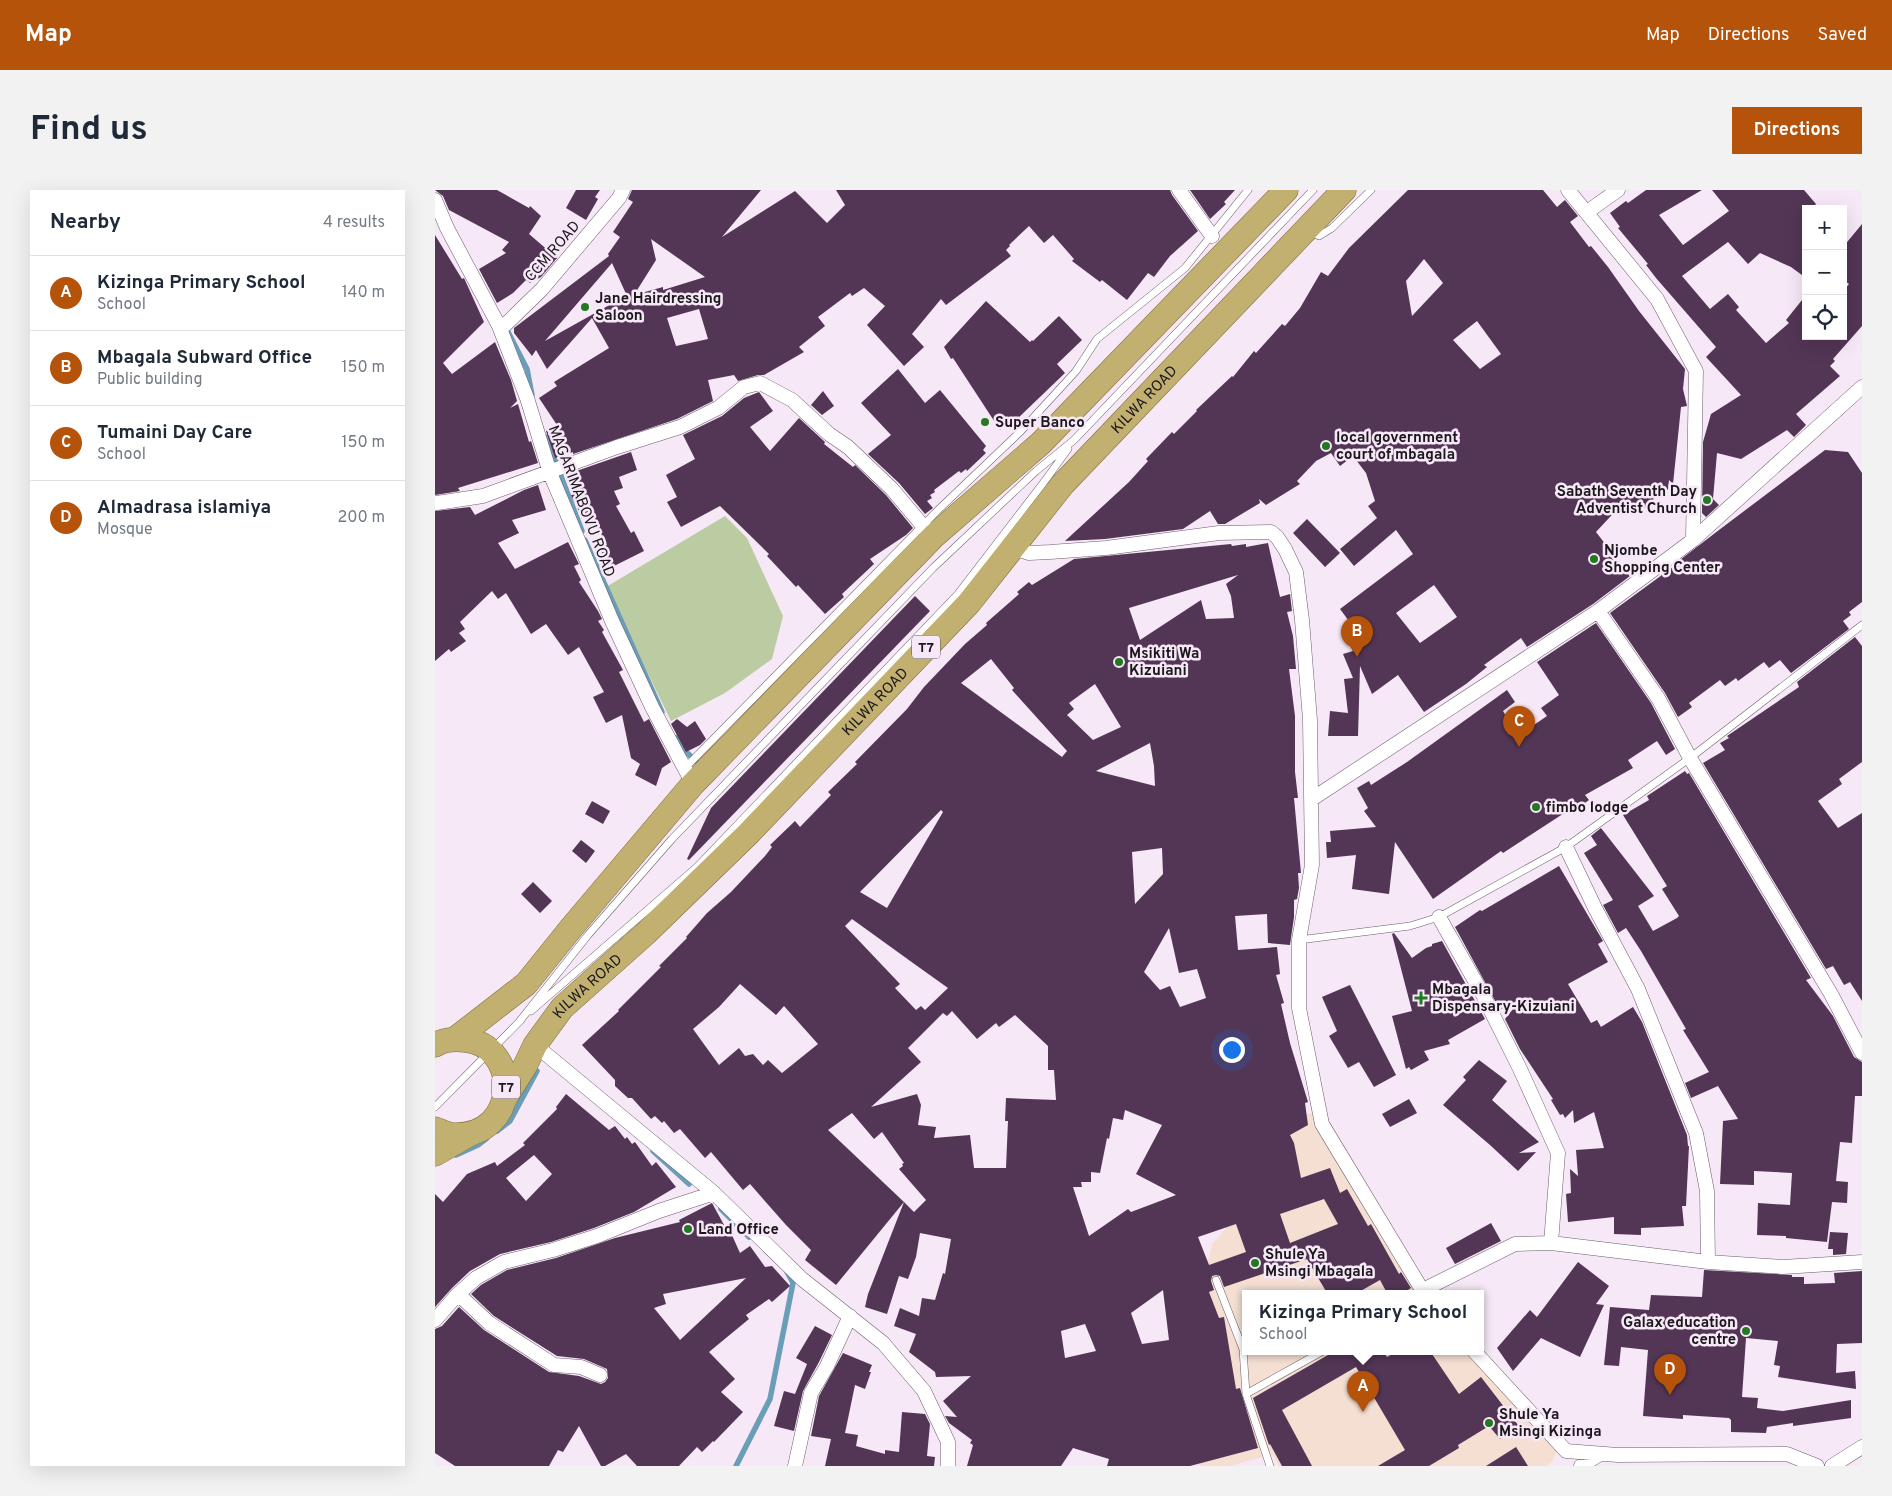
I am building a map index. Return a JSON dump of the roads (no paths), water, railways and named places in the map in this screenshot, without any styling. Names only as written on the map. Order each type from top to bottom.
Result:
[{"type":"highway","name":"T7","points":[[445,1042],[526,984],[689,776],[929,531],[1041,443],[1286,190]]},
{"type":"highway","name":"KILWA ROAD","points":[[505,1098],[535,1046],[562,1008],[646,933],[748,834],[969,603],[1063,484],[1344,190]]},
{"type":"highway","name":"T7","points":[[435,1154],[486,1126],[498,1114],[505,1098],[506,1083],[502,1068],[489,1051],[470,1040],[445,1042]]},
{"type":"highway","points":[[435,1130],[452,1135],[470,1134]]},
{"type":"street","name":"CCM ROAD","points":[[499,326],[505,324],[542,289],[619,198],[623,190]]},
{"type":"street","points":[[1179,190],[1212,236]]},
{"type":"street","points":[[1568,190],[1657,299],[1696,371],[1693,540]]},
{"type":"street","points":[[1587,212],[1618,190]]},
{"type":"street","name":"MAGARIMABOVU ROAD","points":[[435,200],[447,228],[499,326],[527,398],[550,473],[612,621],[652,706],[689,776]]},
{"type":"street","points":[[437,502],[483,496],[617,447],[680,427],[718,408],[744,388],[760,383],[792,400],[829,434],[848,447],[893,489],[929,531]]},
{"type":"street","points":[[1311,799],[1599,611],[1693,540],[1862,387]]},
{"type":"street","points":[[1013,548],[1029,553],[1050,552],[1115,547],[1219,533],[1271,532],[1285,549],[1296,572],[1310,720],[1312,870],[1299,940],[1299,1008],[1322,1124],[1422,1290]]},
{"type":"street","points":[[1599,611],[1658,698],[1690,758],[1831,994],[1862,1053]]},
{"type":"street","points":[[1566,847],[1595,908],[1638,989],[1696,1133],[1707,1191],[1708,1262]]},
{"type":"street","points":[[1439,917],[1483,995],[1520,1069],[1558,1153],[1551,1243]]},
{"type":"street","points":[[535,1046],[714,1193],[802,1279],[883,1343],[924,1391],[947,1442],[948,1466]]},
{"type":"street","points":[[435,1320],[458,1294],[476,1278],[504,1262],[553,1250],[597,1236],[659,1211],[714,1193]]},
{"type":"street","points":[[1426,1290],[1429,1287],[1515,1244],[1551,1243],[1708,1262],[1783,1268],[1862,1259]]},
{"type":"street","points":[[458,1294],[489,1323],[554,1365],[581,1367],[600,1375]]},
{"type":"street","points":[[795,1466],[811,1392],[827,1366],[850,1316]]},
{"type":"street","points":[[1478,1355],[1566,1451],[1618,1455],[1787,1454],[1817,1466]]},
{"type":"street","points":[[1832,1466],[1862,1447]]},
{"type":"street","points":[[1581,1466],[1600,1454]]},
{"type":"lane","points":[[929,531],[1076,371],[1097,338],[1185,268],[1248,190]]},
{"type":"lane","points":[[519,1022],[589,935],[679,832],[933,568],[1035,471],[1073,440],[1313,190]]},
{"type":"lane","points":[[1306,230],[1319,236],[1332,228],[1371,190]]},
{"type":"lane","points":[[435,1108],[519,1022],[697,867],[855,702],[958,594],[1044,482],[1073,440]]},
{"type":"lane","points":[[1299,940],[1410,926],[1439,917],[1566,847],[1690,758],[1862,625]]},
{"type":"lane","points":[[1215,1280],[1242,1347]]},
{"type":"lane","points":[[1243,1355],[1246,1394],[1270,1466]]},
{"type":"lane","points":[[1246,1394],[1316,1355]]},
{"type":"waterway","points":[[507,330],[527,369],[532,395]]},
{"type":"waterway","points":[[546,437],[582,531]]},
{"type":"waterway","points":[[585,540],[662,712]]},
{"type":"waterway","points":[[676,738],[682,748],[699,764]]},
{"type":"waterway","points":[[497,1131],[510,1121],[537,1071]]},
{"type":"waterway","points":[[456,1155],[478,1145],[487,1138]]},
{"type":"waterway","points":[[653,1151],[689,1184]]},
{"type":"waterway","points":[[721,1209],[749,1237]]},
{"type":"waterway","points":[[736,1466],[770,1399],[793,1283],[786,1270]]},
{"type":"place","name":"Jane Hairdressing Saloon","points":[[585,307]]},
{"type":"place","name":"Super Banco","points":[[985,422]]},
{"type":"place","name":"local government court of mbagala","points":[[1326,446]]},
{"type":"place","name":"Sabath Seventh Day Adventist Church","points":[[1707,500]]},
{"type":"place","name":"Njombe Shopping Center","points":[[1594,559]]},
{"type":"place","name":"Mbagala Subward Office","points":[[1357,657]]},
{"type":"place","name":"Msikiti Wa Kizuiani","points":[[1119,662]]},
{"type":"place","name":"Tumaini Day Care","points":[[1519,747]]},
{"type":"place","name":"fimbo lodge","points":[[1536,807]]},
{"type":"place","name":"Mbagala Dispensary-Kizuiani","points":[[1421,998]]},
{"type":"place","name":"Land Office","points":[[688,1229]]},
{"type":"place","name":"Shule Ya Msingi Mbagala","points":[[1255,1263]]},
{"type":"place","name":"Galax education centre","points":[[1746,1331]]},
{"type":"place","name":"Almadrasa islamiya","points":[[1670,1395]]},
{"type":"place","name":"Kizinga Primary School","points":[[1363,1412]]},
{"type":"place","name":"Shule Ya Msingi Kizinga","points":[[1489,1423]]}]
